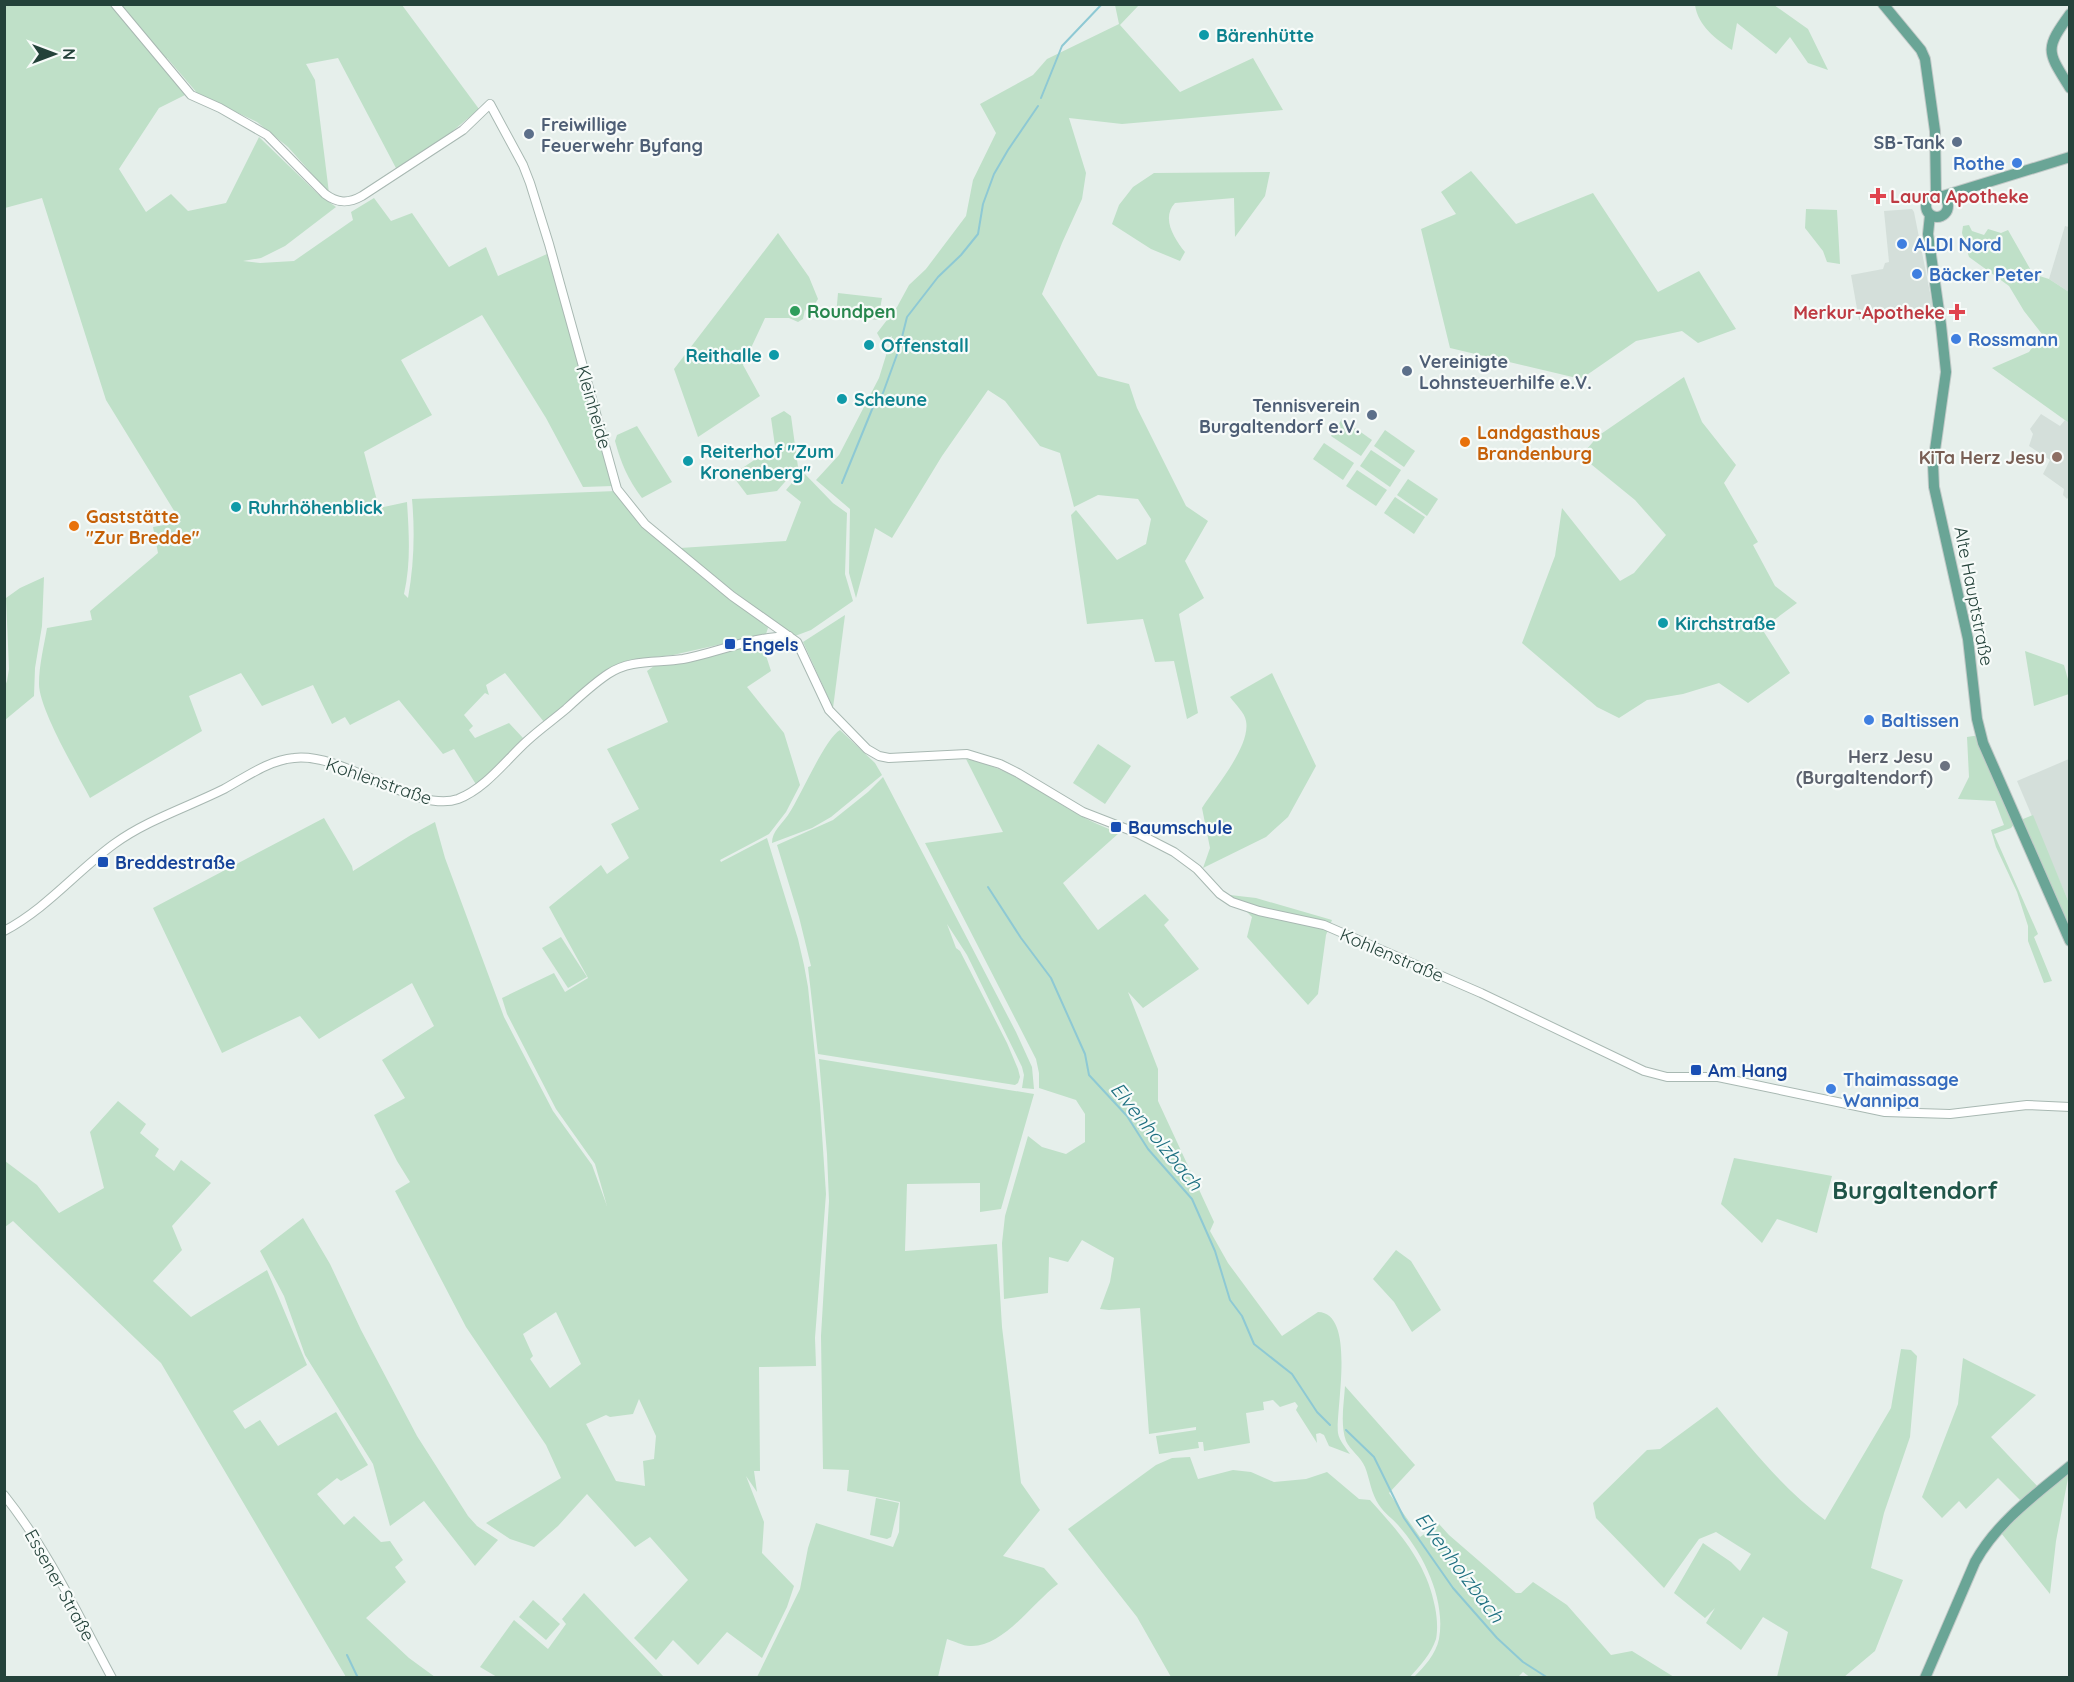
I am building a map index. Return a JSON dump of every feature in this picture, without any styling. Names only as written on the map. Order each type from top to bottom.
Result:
[{"type":"main road","points":[[1883,4],[1921,50],[1925,59],[1946,214],[1934,216]]},
{"type":"main road","points":[[2070,14],[2053,38],[2050,50],[2070,88]]},
{"type":"main road","points":[[1943,199],[2070,157]]},
{"type":"main road","name":"Alte Hauptstraße","points":[[1943,199],[1928,199],[1926,203],[1926,207],[1934,216],[1928,234],[1946,372],[1933,464],[1934,486],[1968,639],[1977,719],[1983,743],[2070,940]]},
{"type":"main road","points":[[1925,1677],[1975,1562],[1984,1547],[2008,1520],[2070,1466]]},
{"type":"street","name":"Kleinheide","points":[[115,4],[191,95],[220,108],[267,135],[325,194],[342,202],[362,196],[463,130],[490,104],[523,165],[530,183],[617,489],[645,524],[732,596],[797,642]]},
{"type":"street","name":"Kohlenstraße","points":[[4,932],[37,909],[98,856],[127,835],[271,764],[291,758],[312,758],[359,773],[419,797],[440,802],[450,801],[462,797],[479,786],[502,767],[528,740],[599,680],[616,669],[630,664],[682,659],[758,639],[789,636]]},
{"type":"street","name":"Kohlenstraße","points":[[797,642],[829,710],[872,753],[890,758],[967,754],[1000,764],[1083,812],[1137,833],[1174,852],[1197,869],[1220,894],[1232,902],[1259,911],[1323,925],[1481,993],[1644,1071],[1667,1077],[1718,1077],[1885,1112],[1941,1114],[2026,1105],[2070,1107]]},
{"type":"street","name":"Essener Straße","points":[[4,1495],[30,1529],[48,1558],[112,1677]]},
{"type":"shaded area","points":[[1912,209],[1933,308],[1859,320],[1851,275],[1883,269],[1885,263],[1889,262],[1884,211]]},
{"type":"shaded area","points":[[2065,226],[2069,227],[2069,292],[2049,279]]},
{"type":"shaded area","name":"KiTa Herz Jesu","points":[[2041,414],[2060,426],[2065,420],[2069,423],[2070,495],[2067,499],[2063,495],[2064,489],[2043,474],[2050,460],[2029,446],[2033,434],[2030,429]]},
{"type":"shaded area","points":[[2069,759],[2069,903],[2017,781]]},
{"type":"green space","points":[[5,5],[402,5],[479,109],[442,140],[397,170],[338,58],[306,64],[315,80],[329,193],[288,147],[257,122],[198,94],[167,58],[163,61],[187,94],[159,108],[119,169],[146,212],[171,194],[188,211],[226,203],[259,137],[318,194],[336,207],[285,246],[261,258],[243,261],[260,263],[294,261],[353,220],[351,212],[374,198],[391,221],[412,213],[449,267],[486,247],[498,276],[547,254],[613,486],[583,487],[546,418],[482,315],[401,360],[432,415],[364,452],[379,508],[407,502],[409,560],[404,594],[408,598],[413,561],[412,499],[616,491],[644,527],[710,584],[767,625],[766,634],[673,655],[629,660],[606,670],[544,722],[505,673],[486,685],[489,695],[485,693],[464,715],[473,726],[469,730],[475,738],[509,723],[523,738],[477,786],[454,749],[443,754],[399,700],[350,725],[345,717],[332,724],[313,685],[262,706],[241,673],[189,696],[202,731],[90,798],[60,741],[41,695],[40,670],[47,628],[92,620],[90,611],[158,553],[153,527],[181,522],[106,400],[42,198],[5,208]]},
{"type":"green space","points":[[1115,5],[1139,5],[1120,25],[1180,92],[1253,58],[1283,110],[1122,124],[1069,118],[1086,173],[1082,199],[1042,294],[1098,376],[1129,384],[1137,408],[1186,506],[1208,521],[1185,561],[1204,598],[1179,614],[1198,713],[1187,719],[1174,661],[1155,662],[1143,619],[1087,624],[1071,515],[1076,510],[1117,560],[1146,544],[1151,519],[1138,499],[1098,495],[1074,507],[1060,453],[1040,446],[1005,401],[988,390],[942,456],[892,538],[875,528],[856,598],[849,573],[850,509],[816,480],[839,455],[879,378],[892,336],[882,342],[877,333],[897,307],[909,285],[926,269],[966,216],[973,180],[996,133],[980,104],[1033,75],[1047,59],[1119,24]]},
{"type":"green space","points":[[1695,5],[1774,5],[1808,29],[1828,70],[1808,63],[1790,37],[1776,54],[1737,23],[1732,50],[1704,26]]},
{"type":"green space","points":[[1471,171],[1516,224],[1593,193],[1658,292],[1699,271],[1736,329],[1698,343],[1682,331],[1636,341],[1581,379],[1450,348],[1421,229],[1456,214],[1441,192]]},
{"type":"green space","points":[[1270,172],[1265,196],[1235,237],[1234,198],[1175,203],[1169,215],[1169,221],[1173,234],[1185,252],[1180,261],[1151,249],[1112,224],[1119,205],[1133,187],[1154,173]]},
{"type":"green space","points":[[1806,209],[1837,210],[1840,264],[1827,262],[1823,251],[1805,228]]},
{"type":"green space","points":[[1969,225],[1972,231],[1984,235],[1988,229],[2001,233],[2008,230],[2033,274],[2049,279],[2069,292],[2069,423],[1992,368],[2029,352],[2042,334],[2024,311],[2009,286],[1969,257],[1962,233],[1963,226]]},
{"type":"green space","points":[[778,233],[809,277],[818,299],[808,315],[805,309],[803,319],[798,322],[789,318],[765,318],[743,365],[760,396],[698,437],[674,369]]},
{"type":"green space","points":[[838,293],[882,298],[878,320],[836,316]]},
{"type":"green space","points":[[1684,377],[1702,422],[1736,465],[1724,483],[1758,542],[1753,545],[1775,586],[1797,603],[1762,629],[1790,673],[1748,703],[1719,683],[1683,694],[1647,700],[1619,718],[1597,707],[1522,643],[1555,556],[1562,508],[1620,581],[1634,573],[1666,535],[1635,500],[1581,456],[1598,436]]},
{"type":"green space","points":[[784,411],[791,416],[798,467],[777,491],[747,495],[732,475],[775,446],[771,418]]},
{"type":"green space","points":[[1342,419],[1372,440],[1361,456],[1331,436]]},
{"type":"green space","points":[[637,426],[672,482],[642,498],[626,471],[615,441],[617,435]]},
{"type":"green space","points":[[1385,430],[1415,451],[1404,467],[1374,446]]},
{"type":"green space","points":[[1324,443],[1354,463],[1343,480],[1313,459]]},
{"type":"green space","points":[[1371,450],[1401,470],[1390,487],[1360,466]]},
{"type":"green space","points":[[1357,470],[1387,490],[1376,506],[1346,486]]},
{"type":"green space","points":[[802,471],[833,503],[847,513],[845,574],[853,601],[811,630],[795,636],[734,592],[680,548],[786,541],[801,502],[786,490]]},
{"type":"green space","points":[[1408,479],[1438,499],[1427,516],[1397,495]]},
{"type":"green space","points":[[1395,497],[1425,517],[1414,534],[1384,513]]},
{"type":"green space","points":[[44,577],[42,626],[35,668],[34,696],[5,720],[5,686],[9,669],[6,598],[20,588]]},
{"type":"green space","points":[[845,615],[833,708],[803,642]]},
{"type":"green space","points":[[762,643],[771,671],[747,687],[784,733],[800,785],[786,812],[769,834],[720,860],[721,862],[767,838],[798,939],[808,987],[820,1104],[826,1194],[815,1338],[816,1366],[759,1367],[760,1471],[754,1471],[757,1492],[746,1476],[764,1522],[762,1553],[794,1586],[787,1607],[762,1658],[727,1632],[698,1665],[673,1640],[656,1660],[634,1638],[688,1580],[650,1537],[635,1547],[587,1494],[558,1526],[534,1547],[510,1539],[486,1523],[561,1478],[546,1445],[466,1327],[395,1191],[410,1182],[374,1115],[405,1098],[382,1060],[434,1026],[412,983],[319,1039],[300,1016],[222,1053],[153,908],[324,818],[353,871],[435,822],[445,858],[504,1017],[553,1111],[592,1165],[607,1206],[595,1164],[556,1109],[507,1014],[502,998],[554,973],[565,992],[588,978],[549,907],[601,865],[607,874],[629,858],[611,824],[639,809],[607,749],[668,722],[647,671],[654,666]],"holes":[[[556,1312],[581,1364],[550,1388],[530,1359],[533,1356],[523,1334]],[[639,1399],[656,1436],[654,1459],[643,1461],[645,1486],[616,1481],[586,1424],[606,1415],[610,1417],[633,1414]]]},
{"type":"green space","points":[[2025,651],[2064,665],[2069,683],[2069,694],[2034,706]]},
{"type":"green space","points":[[1272,673],[1316,766],[1288,817],[1266,837],[1203,868],[1210,848],[1202,808],[1238,754],[1246,731],[1244,715],[1230,697]]},
{"type":"green space","points":[[840,730],[875,763],[882,775],[831,817],[812,828],[772,843],[775,831],[788,815],[820,756]]},
{"type":"green space","points":[[1980,735],[2017,821],[2011,828],[1994,834],[2038,934],[2034,937],[2052,981],[2044,983],[2028,941],[2028,926],[2017,892],[1996,847],[1991,830],[2004,825],[1995,801],[1958,799],[1969,777],[1967,737]]},
{"type":"green space","points":[[1098,744],[1131,766],[1105,804],[1073,783]]},
{"type":"green space","points":[[966,759],[997,768],[1081,816],[1119,833],[1063,883],[1098,930],[1145,894],[1169,920],[1164,925],[1199,969],[1143,1008],[1128,992],[1158,1069],[1158,1101],[1214,1222],[1210,1231],[1228,1263],[1282,1336],[1318,1312],[1330,1317],[1337,1328],[1342,1365],[1338,1433],[1350,1454],[1329,1446],[1324,1435],[1320,1433],[1316,1434],[1317,1443],[1296,1410],[1298,1406],[1295,1402],[1280,1407],[1273,1400],[1263,1402],[1264,1410],[1246,1413],[1250,1443],[1204,1451],[1203,1442],[1198,1442],[1199,1448],[1159,1454],[1156,1436],[1196,1430],[1196,1427],[1149,1434],[1140,1308],[1100,1309],[1110,1282],[1114,1258],[1082,1240],[1068,1262],[1049,1257],[1048,1293],[1004,1299],[1002,1243],[1005,1216],[1028,1136],[1042,1147],[1066,1154],[1085,1142],[1085,1114],[1076,1100],[1039,1088],[1036,1059],[925,843],[1003,832]]},
{"type":"green space","points":[[883,777],[1016,1032],[1032,1067],[1034,1089],[1022,1088],[1024,1075],[1022,1067],[967,955],[947,924],[956,948],[960,951],[1007,1043],[1018,1069],[1020,1077],[1018,1083],[1015,1085],[818,1054],[808,967],[811,966],[777,845],[833,820]]},
{"type":"green space","points":[[2033,815],[2069,903],[2069,938],[2018,821]]},
{"type":"green space","points":[[1230,895],[1256,898],[1332,920],[1326,935],[1318,994],[1308,1005],[1247,937],[1252,917]]},
{"type":"green space","points":[[561,937],[587,977],[568,988],[542,948]]},
{"type":"green space","points":[[819,1059],[1034,1094],[1001,1209],[980,1212],[980,1183],[907,1184],[905,1251],[997,1244],[1002,1327],[1021,1483],[1040,1510],[1003,1556],[1044,1568],[1058,1584],[1006,1632],[994,1640],[982,1645],[970,1646],[947,1639],[938,1677],[757,1677],[800,1589],[808,1548],[816,1523],[893,1547],[899,1532],[900,1502],[847,1491],[849,1470],[823,1469],[821,1336],[829,1201]]},
{"type":"green space","points":[[118,1101],[146,1124],[140,1133],[159,1149],[155,1156],[174,1171],[181,1160],[211,1183],[172,1226],[182,1250],[153,1281],[191,1317],[267,1270],[307,1365],[233,1411],[245,1429],[260,1420],[278,1446],[336,1412],[368,1465],[341,1481],[337,1478],[317,1494],[344,1525],[354,1516],[381,1542],[390,1541],[403,1560],[395,1567],[406,1582],[366,1618],[409,1658],[435,1677],[346,1677],[161,1363],[13,1221],[5,1227],[5,1161],[37,1185],[59,1213],[104,1188],[90,1132]]},
{"type":"green space","points":[[1734,1158],[1832,1176],[1817,1233],[1777,1219],[1762,1243],[1721,1204]]},
{"type":"green space","points":[[303,1218],[330,1264],[361,1330],[417,1436],[468,1516],[477,1526],[498,1540],[475,1566],[424,1501],[390,1526],[373,1464],[305,1355],[284,1296],[260,1251]]},
{"type":"green space","points":[[1396,1250],[1411,1261],[1441,1310],[1412,1332],[1394,1302],[1373,1279]]},
{"type":"green space","points":[[1901,1349],[1911,1350],[1917,1356],[1910,1437],[1884,1513],[1871,1568],[1903,1580],[1875,1651],[1844,1677],[1777,1677],[1788,1632],[1763,1617],[1741,1650],[1706,1623],[1715,1608],[1705,1618],[1674,1593],[1703,1543],[1740,1571],[1751,1554],[1716,1532],[1699,1539],[1664,1588],[1596,1518],[1593,1503],[1647,1450],[1660,1449],[1717,1407],[1781,1481],[1825,1520],[1891,1408]]},
{"type":"green space","points":[[1963,1358],[2036,1395],[1991,1437],[2039,1488],[2020,1500],[1998,1478],[1966,1509],[1959,1501],[1942,1518],[1922,1497],[1958,1404]]},
{"type":"green space","points":[[1345,1386],[1415,1465],[1389,1493],[1420,1537],[1439,1524],[1516,1593],[1521,1593],[1533,1582],[1567,1605],[1611,1655],[1632,1651],[1674,1677],[1531,1678],[1523,1672],[1517,1678],[1414,1677],[1426,1665],[1439,1639],[1440,1624],[1436,1593],[1416,1550],[1408,1537],[1379,1505],[1363,1463],[1346,1441],[1343,1421]]},
{"type":"green space","points":[[1190,1457],[1198,1479],[1233,1470],[1251,1472],[1274,1482],[1306,1479],[1327,1472],[1359,1499],[1370,1500],[1401,1536],[1419,1562],[1426,1576],[1435,1607],[1436,1639],[1428,1655],[1410,1677],[1171,1677],[1137,1617],[1068,1529],[1156,1465],[1172,1458]]},
{"type":"green space","points":[[2069,1473],[2056,1541],[2050,1594],[2001,1533]]},
{"type":"green space","points":[[876,1498],[899,1503],[891,1537],[887,1539],[870,1535]]},
{"type":"green space","points":[[584,1593],[664,1677],[497,1677],[480,1667],[514,1620],[548,1649],[566,1624],[562,1619]]},
{"type":"green space","points":[[533,1600],[560,1624],[546,1640],[519,1617]]},
{"type":"waterway","points":[[1041,98],[1062,46],[1102,4]]},
{"type":"waterway","points":[[842,483],[873,407],[883,393],[899,349],[907,317],[938,277],[961,255],[978,234],[983,204],[994,174],[1038,106]]},
{"type":"waterway","name":"Elvenholzbach","points":[[988,887],[1021,938],[1051,978],[1085,1054],[1089,1075],[1127,1116],[1148,1149],[1192,1199],[1215,1251],[1230,1300],[1242,1316],[1254,1344],[1292,1374],[1317,1412],[1330,1425]]},
{"type":"waterway","name":"Elvenholzbach","points":[[1346,1430],[1374,1457],[1404,1518],[1453,1588],[1497,1638],[1523,1662],[1548,1678]]},
{"type":"waterway","points":[[347,1655],[358,1678]]},
{"type":"place","name":"Bärenhütte","points":[[1204,35]]},
{"type":"place","name":"Freiwillige Feuerwehr Byfang","points":[[529,134]]},
{"type":"place","name":"SB-Tank","points":[[1957,142]]},
{"type":"place","name":"Rothe","points":[[2017,163]]},
{"type":"place","name":"Laura Apotheke","points":[[1878,196]]},
{"type":"place","name":"ALDI Nord","points":[[1902,244]]},
{"type":"place","name":"Bäcker Peter","points":[[1917,274]]},
{"type":"place","name":"Roundpen","points":[[795,311]]},
{"type":"place","name":"Merkur-Apotheke","points":[[1957,312]]},
{"type":"place","name":"Rossmann","points":[[1956,339]]},
{"type":"place","name":"Offenstall","points":[[869,345]]},
{"type":"place","name":"Reithalle","points":[[774,355]]},
{"type":"place","name":"Vereinigte Lohnsteuerhilfe e.V.","points":[[1407,371]]},
{"type":"place","name":"Scheune","points":[[842,399]]},
{"type":"place","name":"Tennisverein Burgaltendorf e.V.","points":[[1372,415]]},
{"type":"place","name":"Landgasthaus Brandenburg","points":[[1465,442]]},
{"type":"place","name":"KiTa Herz Jesu","points":[[2057,457]]},
{"type":"place","name":"Reiterhof \"Zum Kronenberg\"","points":[[688,461]]},
{"type":"place","name":"Ruhrhöhenblick","points":[[236,507]]},
{"type":"place","name":"Gaststätte \"Zur Bredde\"","points":[[74,526]]},
{"type":"place","name":"Kirchstraße","points":[[1663,623]]},
{"type":"place","name":"Engels","points":[[730,644]]},
{"type":"place","name":"Baltissen","points":[[1869,720]]},
{"type":"place","name":"Herz Jesu (Burgaltendorf)","points":[[1945,766]]},
{"type":"place","name":"Baumschule","points":[[1116,827]]},
{"type":"place","name":"Breddestraße","points":[[103,862]]},
{"type":"place","name":"Am Hang","points":[[1696,1070]]},
{"type":"place","name":"Thaimassage Wannipa","points":[[1831,1089]]},
{"type":"district","name":"Burgaltendorf","points":[[1915,1190]]}]
